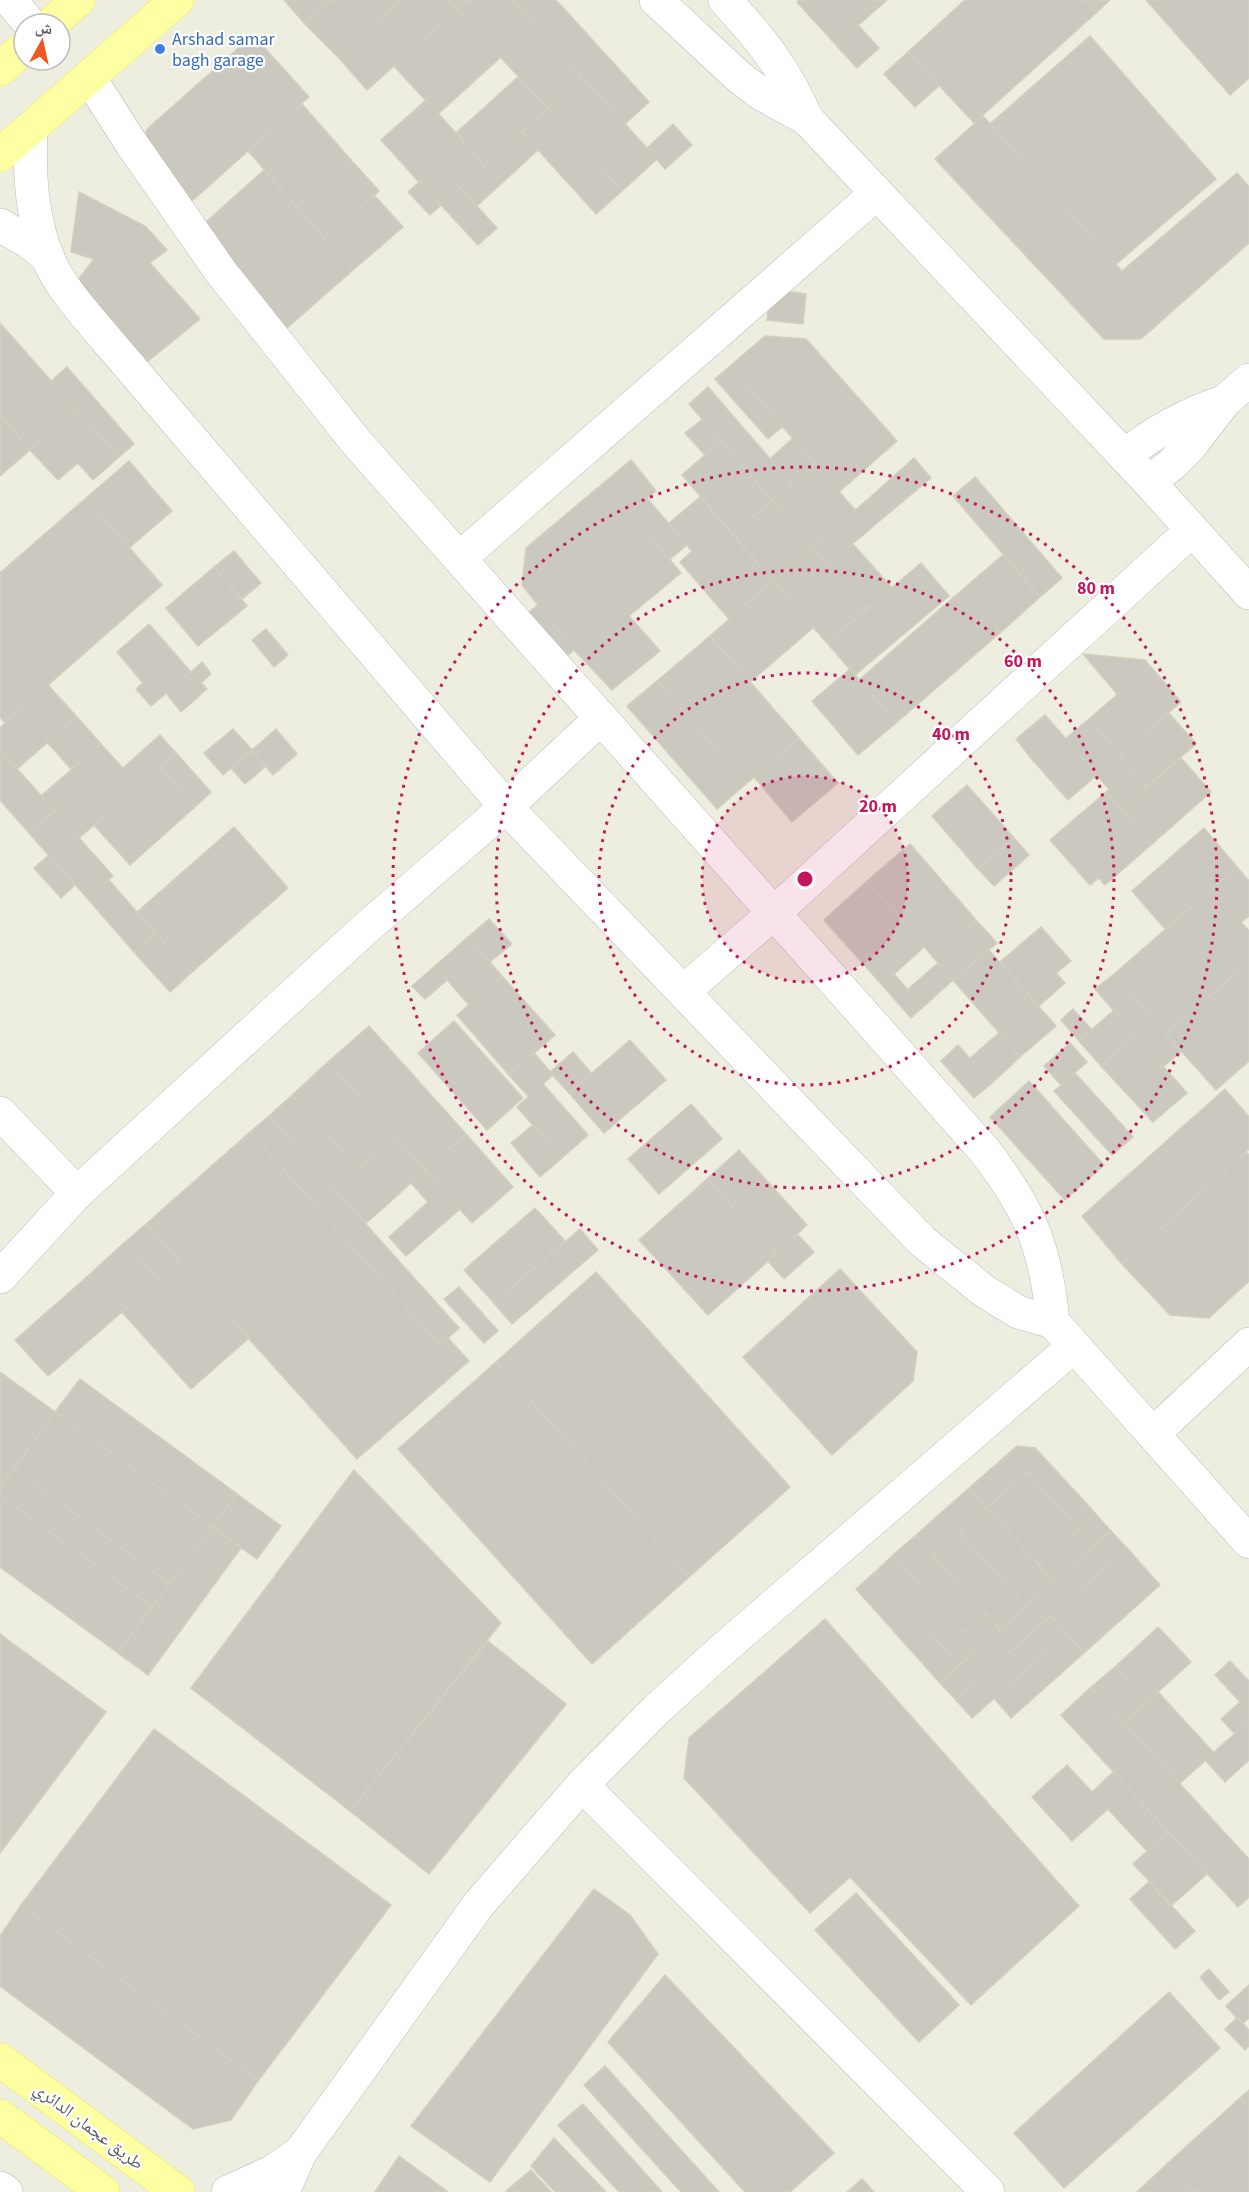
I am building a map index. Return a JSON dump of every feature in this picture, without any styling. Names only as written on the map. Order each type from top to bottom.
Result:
[{"type":"main road","points":[[64,12],[78,0]]},
{"type":"main road","points":[[0,154],[177,0]]},
{"type":"main road","points":[[0,69],[12,58]]},
{"type":"main road","name":"طريق عجمان الدائري","points":[[0,2060],[178,2192]]},
{"type":"main road","points":[[0,2116],[103,2192]]},
{"type":"street","points":[[10,0],[20,12]]},
{"type":"street","points":[[656,0],[739,77],[760,93],[807,119],[1124,456],[1249,593]]},
{"type":"street","points":[[725,0],[761,39],[779,64],[795,91],[807,119]]},
{"type":"street","points":[[89,77],[131,143],[221,272],[357,443],[976,1142],[1007,1180],[1026,1213],[1040,1248],[1049,1285],[1053,1322]]},
{"type":"street","points":[[31,127],[30,180],[40,232],[48,257],[65,286],[92,321],[506,807],[922,1241],[984,1291],[1018,1312],[1053,1322],[1249,1542]]},
{"type":"street","points":[[459,558],[877,193]]},
{"type":"street","points":[[0,225],[29,242],[48,257]]},
{"type":"street","points":[[1124,456],[1142,441],[1171,423],[1237,391]]},
{"type":"street","points":[[1149,483],[1191,445],[1237,391]]},
{"type":"street","points":[[684,992],[774,913],[1192,530]]},
{"type":"street","points":[[0,1277],[77,1193],[365,929],[506,807],[601,718]]},
{"type":"street","points":[[0,1113],[77,1193]]},
{"type":"street","points":[[1153,1434],[1249,1344]]},
{"type":"street","points":[[283,2192],[300,2153],[479,1904],[582,1785],[657,1710],[723,1650],[1074,1346]]},
{"type":"street","points":[[582,1785],[988,2192]]},
{"type":"street","points":[[228,2192],[272,2172],[300,2153]]},
{"type":"street","points":[[0,2188],[6,2192]]},
{"type":"building","points":[[284,0],[331,0],[304,23]]},
{"type":"building","points":[[331,0],[401,0],[338,57],[304,23]]},
{"type":"building","points":[[401,0],[448,0],[457,10],[367,90],[338,57]]},
{"type":"building","points":[[448,0],[468,0],[457,10]]},
{"type":"building","points":[[468,0],[512,0],[582,77],[548,109],[457,10]]},
{"type":"building","points":[[512,0],[556,0],[649,102],[625,124]]},
{"type":"building","points":[[799,0],[887,0],[836,45],[797,2]]},
{"type":"building","points":[[965,0],[1086,0],[1097,12],[974,123],[908,52]]},
{"type":"building","points":[[1086,0],[1110,0],[1097,12]]},
{"type":"building","points":[[1146,0],[1249,0],[1249,78],[1230,95]]},
{"type":"building","points":[[457,10],[501,57],[438,114],[394,66]]},
{"type":"building","points":[[858,25],[879,48],[857,68],[836,45]]},
{"type":"building","points":[[253,35],[309,97],[183,209],[146,159],[146,130]]},
{"type":"building","points":[[1090,36],[1216,179],[1115,265],[990,124]]},
{"type":"building","points":[[908,52],[939,86],[915,107],[884,74]]},
{"type":"building","points":[[518,77],[548,109],[485,166],[456,133]]},
{"type":"building","points":[[582,77],[657,159],[622,191],[548,109]]},
{"type":"building","points":[[426,100],[464,142],[419,182],[381,140]]},
{"type":"building","points":[[302,104],[351,160],[297,207],[248,151]]},
{"type":"building","points":[[548,109],[622,191],[596,214],[522,132]]},
{"type":"building","points":[[983,116],[1122,271],[1237,173],[1249,187],[1249,243],[1141,339],[1104,339],[935,159]]},
{"type":"building","points":[[673,124],[692,145],[665,169],[647,148]]},
{"type":"building","points":[[522,132],[538,150],[477,206],[460,188]]},
{"type":"building","points":[[464,142],[485,166],[441,205],[419,182]]},
{"type":"building","points":[[351,160],[379,191],[324,238],[297,207]]},
{"type":"building","points":[[264,170],[353,270],[278,336],[198,229]]},
{"type":"building","points":[[419,182],[441,205],[430,215],[408,192]]},
{"type":"building","points":[[460,188],[497,228],[478,245],[441,205]]},
{"type":"building","points":[[79,192],[145,226],[167,250],[150,263],[200,319],[147,362],[78,280],[94,259],[71,252]]},
{"type":"building","points":[[374,195],[403,227],[353,270],[324,238]]},
{"type":"building","points":[[771,289],[806,294],[803,324],[767,320]]},
{"type":"building","points":[[0,323],[76,409],[30,450],[0,415]]},
{"type":"building","points":[[765,336],[806,339],[897,441],[839,492],[730,366]]},
{"type":"building","points":[[730,366],[783,426],[768,439],[715,379]]},
{"type":"building","points":[[67,367],[134,444],[119,457],[51,381]]},
{"type":"building","points":[[708,387],[792,484],[772,501],[689,404]]},
{"type":"building","points":[[76,409],[119,457],[93,480],[78,463],[58,480],[30,450]]},
{"type":"building","points":[[0,415],[30,450],[0,476]]},
{"type":"building","points":[[703,419],[721,441],[705,455],[685,433]]},
{"type":"building","points":[[793,438],[815,464],[792,484],[770,459]]},
{"type":"building","points":[[721,441],[772,501],[733,534],[682,475]]},
{"type":"building","points":[[914,458],[931,478],[883,518],[867,500]]},
{"type":"building","points":[[631,460],[656,491],[630,512],[681,573],[629,616],[660,651],[612,690],[574,650],[522,585],[526,548]]},
{"type":"building","points":[[129,461],[172,511],[129,548],[86,498]]},
{"type":"building","points":[[815,464],[855,510],[813,547],[772,501]]},
{"type":"building","points":[[975,477],[1062,578],[1040,597],[953,496]]},
{"type":"building","points":[[700,497],[773,581],[729,619],[680,562],[692,551],[668,524]]},
{"type":"building","points":[[86,498],[162,585],[5,723],[0,717],[0,573]]},
{"type":"building","points":[[647,498],[687,545],[669,560],[630,512]]},
{"type":"building","points":[[867,500],[883,518],[828,565],[813,547]]},
{"type":"building","points":[[772,501],[813,547],[773,581],[733,534]]},
{"type":"building","points":[[853,544],[892,588],[866,609],[828,565]]},
{"type":"building","points":[[813,547],[866,609],[827,643],[773,581]]},
{"type":"building","points":[[234,551],[261,583],[242,599],[214,567]]},
{"type":"building","points":[[1003,555],[1040,597],[1001,632],[986,615],[978,623],[955,596]]},
{"type":"building","points":[[921,563],[949,596],[855,675],[827,643]]},
{"type":"building","points":[[214,567],[247,606],[198,646],[166,608]]},
{"type":"building","points":[[773,581],[814,627],[750,682],[710,636]]},
{"type":"building","points":[[955,596],[978,623],[986,615],[1001,632],[896,723],[859,680]]},
{"type":"building","points":[[538,605],[574,650],[557,664],[520,619]]},
{"type":"building","points":[[149,624],[191,672],[151,706],[136,689],[143,683],[117,652]]},
{"type":"building","points":[[266,629],[288,655],[274,667],[252,640]]},
{"type":"building","points":[[710,636],[799,738],[746,784],[657,681]]},
{"type":"building","points":[[1083,654],[1145,660],[1150,666],[1117,694]]},
{"type":"building","points":[[202,662],[211,674],[201,683],[191,672]]},
{"type":"building","points":[[1150,666],[1181,702],[1120,755],[1089,719]]},
{"type":"building","points":[[850,669],[896,723],[858,755],[812,701]]},
{"type":"building","points":[[191,672],[207,689],[181,712],[166,693]]},
{"type":"building","points":[[657,681],[746,784],[717,809],[627,706]]},
{"type":"building","points":[[48,685],[77,717],[17,769],[0,750],[0,728]]},
{"type":"building","points":[[1169,713],[1196,744],[1147,786],[1120,755]]},
{"type":"building","points":[[1045,715],[1059,731],[1030,757],[1016,739]]},
{"type":"building","points":[[77,717],[101,744],[71,769],[47,742]]},
{"type":"building","points":[[1089,719],[1133,769],[1109,789],[1065,739]]},
{"type":"building","points":[[233,729],[252,750],[223,775],[204,753]]},
{"type":"building","points":[[276,729],[297,754],[273,775],[252,750]]},
{"type":"building","points":[[1059,731],[1097,775],[1068,800],[1030,757]]},
{"type":"building","points":[[160,735],[176,753],[139,786],[123,768]]},
{"type":"building","points":[[799,738],[838,783],[792,822],[754,777]]},
{"type":"building","points":[[101,744],[139,786],[79,838],[41,796]]},
{"type":"building","points":[[0,750],[55,811],[29,833],[0,800]]},
{"type":"building","points":[[252,750],[265,767],[245,784],[231,768]]},
{"type":"building","points":[[176,753],[211,792],[195,807],[160,767]]},
{"type":"building","points":[[1181,758],[1211,792],[1152,844],[1121,809]]},
{"type":"building","points":[[160,767],[195,807],[130,865],[94,825]]},
{"type":"building","points":[[1133,769],[1147,786],[1121,809],[1106,792]]},
{"type":"building","points":[[967,785],[1014,838],[978,869],[932,816]]},
{"type":"building","points":[[1106,792],[1152,844],[1105,885],[1099,878],[1090,885],[1050,840]]},
{"type":"building","points":[[55,811],[113,876],[87,898],[29,833]]},
{"type":"building","points":[[234,827],[288,888],[191,973],[137,912]]},
{"type":"building","points":[[1204,828],[1237,867],[1165,929],[1132,891]]},
{"type":"building","points":[[1014,838],[1029,855],[994,886],[978,869]]},
{"type":"building","points":[[910,844],[976,920],[933,957],[867,881]]},
{"type":"building","points":[[49,855],[75,885],[61,898],[34,868]]},
{"type":"building","points":[[1237,867],[1249,881],[1249,916],[1241,922],[1249,931],[1249,962],[1166,1034],[1114,974]]},
{"type":"building","points":[[109,880],[155,933],[134,952],[87,898]]},
{"type":"building","points":[[867,881],[924,947],[882,985],[824,920]]},
{"type":"building","points":[[489,919],[512,944],[490,962],[468,937]]},
{"type":"building","points":[[976,920],[997,943],[953,980],[933,957]]},
{"type":"building","points":[[1041,927],[1071,961],[1056,973],[1065,983],[1039,1006],[1000,962]]},
{"type":"building","points":[[155,933],[191,973],[170,992],[134,952]]},
{"type":"building","points":[[468,937],[502,976],[469,1005],[435,966]]},
{"type":"building","points":[[989,950],[1056,1026],[1020,1057],[953,980]]},
{"type":"building","points":[[1249,962],[1249,1061],[1216,1090],[1166,1034]]},
{"type":"building","points":[[938,963],[953,980],[923,1007],[907,990]]},
{"type":"building","points":[[435,966],[447,980],[425,999],[412,986]]},
{"type":"building","points":[[894,974],[923,1007],[911,1018],[882,985]]},
{"type":"building","points":[[1114,974],[1181,1052],[1163,1067],[1095,989]]},
{"type":"building","points":[[502,976],[555,1035],[509,1075],[457,1015]]},
{"type":"building","points":[[1073,1009],[1092,1030],[1079,1041],[1061,1020]]},
{"type":"building","points":[[1114,1010],[1135,1035],[1101,1066],[1079,1041]]},
{"type":"building","points":[[454,1021],[523,1098],[487,1130],[418,1053]]},
{"type":"building","points":[[369,1026],[466,1134],[425,1170],[328,1062]]},
{"type":"building","points":[[999,1033],[1020,1057],[992,1083],[969,1059]]},
{"type":"building","points":[[1135,1035],[1187,1093],[1153,1122],[1101,1066]]},
{"type":"building","points":[[630,1040],[666,1080],[604,1133],[569,1093]]},
{"type":"building","points":[[1070,1043],[1087,1062],[1061,1085],[1044,1066]]},
{"type":"building","points":[[958,1045],[992,1083],[974,1098],[941,1061]]},
{"type":"building","points":[[573,1052],[592,1074],[569,1093],[550,1072]]},
{"type":"building","points":[[534,1053],[553,1075],[529,1097],[509,1075]]},
{"type":"building","points":[[328,1062],[395,1137],[358,1169],[292,1095]]},
{"type":"building","points":[[1075,1073],[1133,1137],[1112,1155],[1054,1091]]},
{"type":"building","points":[[1029,1081],[1104,1165],[1065,1200],[990,1117]]},
{"type":"building","points":[[543,1084],[588,1135],[562,1158],[517,1107]]},
{"type":"building","points":[[1225,1089],[1249,1117],[1249,1149],[1122,1264],[1082,1216]]},
{"type":"building","points":[[292,1095],[389,1203],[365,1224],[269,1116]]},
{"type":"building","points":[[691,1104],[722,1139],[659,1194],[628,1159]]},
{"type":"building","points":[[269,1116],[459,1328],[440,1345],[250,1132]]},
{"type":"building","points":[[533,1125],[562,1158],[540,1177],[511,1143]]},
{"type":"building","points":[[250,1132],[440,1345],[448,1338],[469,1361],[357,1459],[146,1224]]},
{"type":"building","points":[[466,1134],[513,1187],[472,1223],[425,1170]]},
{"type":"building","points":[[395,1137],[425,1170],[389,1203],[358,1169]]},
{"type":"building","points":[[739,1150],[807,1225],[776,1254],[707,1179]]},
{"type":"building","points":[[1246,1152],[1249,1155],[1249,1281],[1209,1318],[1170,1315],[1122,1264]]},
{"type":"building","points":[[425,1170],[460,1209],[406,1256],[389,1237],[428,1202],[411,1183]]},
{"type":"building","points":[[707,1179],[776,1254],[708,1315],[639,1240]]},
{"type":"building","points":[[535,1208],[565,1241],[494,1303],[464,1270]]},
{"type":"building","points":[[146,1224],[179,1260],[158,1279],[125,1242]]},
{"type":"building","points":[[580,1229],[598,1250],[512,1324],[494,1303]]},
{"type":"building","points":[[797,1234],[814,1252],[784,1279],[768,1261]]},
{"type":"building","points":[[125,1242],[158,1279],[122,1312],[89,1275]]},
{"type":"building","points":[[179,1260],[249,1338],[191,1389],[122,1312]]},
{"type":"building","points":[[840,1269],[917,1352],[913,1381],[832,1455],[743,1357]]},
{"type":"building","points":[[596,1272],[790,1487],[689,1577],[496,1362]]},
{"type":"building","points":[[89,1275],[122,1312],[48,1376],[15,1340]]},
{"type":"building","points":[[459,1287],[498,1331],[484,1343],[444,1299]]},
{"type":"building","points":[[496,1362],[689,1577],[592,1664],[398,1449]]},
{"type":"building","points":[[0,1372],[55,1412],[0,1488]]},
{"type":"building","points":[[80,1379],[237,1494],[213,1527],[55,1412]]},
{"type":"building","points":[[55,1412],[213,1527],[170,1584],[14,1469]]},
{"type":"building","points":[[1017,1446],[1035,1448],[1087,1504],[1069,1520],[1027,1472],[987,1508],[969,1488]]},
{"type":"building","points":[[14,1469],[170,1584],[152,1607],[0,1495],[0,1488]]},
{"type":"building","points":[[354,1470],[501,1623],[350,1811],[191,1688]]},
{"type":"building","points":[[1027,1472],[1078,1529],[1039,1565],[987,1508]]},
{"type":"building","points":[[969,1488],[987,1508],[933,1556],[915,1536]]},
{"type":"building","points":[[237,1494],[281,1526],[257,1559],[213,1527]]},
{"type":"building","points":[[0,1495],[152,1607],[118,1653],[0,1567]]},
{"type":"building","points":[[1087,1504],[1111,1531],[1093,1547],[1069,1520]]},
{"type":"building","points":[[987,1508],[1054,1582],[1026,1607],[959,1532]]},
{"type":"building","points":[[213,1527],[241,1548],[148,1675],[118,1653]]},
{"type":"building","points":[[1078,1529],[1093,1547],[1054,1582],[1039,1565]]},
{"type":"building","points":[[1111,1531],[1127,1548],[956,1700],[940,1683]]},
{"type":"building","points":[[959,1532],[1026,1607],[1000,1630],[933,1556]]},
{"type":"building","points":[[915,1536],[986,1614],[963,1633],[893,1555]]},
{"type":"building","points":[[1127,1548],[1160,1585],[1084,1653],[1051,1616]]},
{"type":"building","points":[[893,1555],[963,1633],[986,1614],[1000,1630],[959,1665],[875,1572]]},
{"type":"building","points":[[875,1572],[959,1665],[940,1683],[856,1589]]},
{"type":"building","points":[[1051,1616],[1067,1634],[972,1718],[956,1700]]},
{"type":"building","points":[[825,1619],[1079,1906],[971,2005],[850,1877],[810,1913],[684,1778],[689,1738]]},
{"type":"building","points":[[1158,1627],[1191,1662],[1147,1702],[1115,1667]]},
{"type":"building","points":[[0,1634],[106,1712],[0,1853]]},
{"type":"building","points":[[1067,1634],[1084,1653],[1011,1718],[994,1698]]},
{"type":"building","points":[[488,1641],[566,1704],[429,1874],[350,1811]]},
{"type":"building","points":[[1230,1661],[1249,1681],[1249,1721],[1235,1734],[1221,1719],[1240,1702],[1215,1675]]},
{"type":"building","points":[[1115,1667],[1147,1702],[1124,1723],[1091,1687]]},
{"type":"building","points":[[1091,1687],[1249,1859],[1249,1897],[1238,1907],[1061,1715]]},
{"type":"building","points":[[1158,1692],[1214,1753],[1180,1783],[1124,1723]]},
{"type":"building","points":[[1249,1721],[1249,1760],[1225,1782],[1205,1760]]},
{"type":"building","points":[[154,1729],[391,1905],[258,2081],[21,1905]]},
{"type":"building","points":[[1067,1765],[1108,1809],[1072,1841],[1032,1797]]},
{"type":"building","points":[[1113,1772],[1168,1832],[1147,1851],[1092,1792]]},
{"type":"building","points":[[1168,1832],[1207,1874],[1172,1905],[1133,1864]]},
{"type":"building","points":[[1149,1882],[1195,1931],[1175,1949],[1130,1899]]},
{"type":"building","points":[[594,1889],[630,1915],[658,1954],[490,2182],[411,2126]]},
{"type":"building","points":[[856,1893],[959,2005],[919,2042],[815,1930]]},
{"type":"building","points":[[21,1905],[258,2081],[231,2120],[193,2129],[0,1986],[0,1936]]},
{"type":"building","points":[[1209,1969],[1229,1992],[1219,2000],[1200,1977]]},
{"type":"building","points":[[665,1975],[834,2153],[790,2192],[745,2192],[608,2042]]},
{"type":"building","points":[[1249,1985],[1249,2018],[1242,2024],[1226,2006]]},
{"type":"building","points":[[1169,1992],[1220,2048],[1064,2188],[1014,2133]]},
{"type":"building","points":[[1237,2018],[1249,2030],[1249,2046],[1245,2050],[1225,2029]]},
{"type":"building","points":[[605,2066],[719,2192],[681,2192],[584,2085]]},
{"type":"building","points":[[1249,2090],[1249,2107],[1240,2098]]},
{"type":"building","points":[[1240,2098],[1249,2107],[1249,2192],[1195,2192],[1168,2163]]},
{"type":"building","points":[[583,2104],[662,2192],[619,2192],[558,2125]]},
{"type":"building","points":[[554,2138],[606,2192],[555,2192],[531,2166]]},
{"type":"building","points":[[399,2156],[448,2192],[375,2192]]},
{"type":"building","points":[[1168,2163],[1195,2192],[1137,2192]]},
{"type":"building","points":[[531,2170],[551,2192],[506,2192],[506,2191]]},
{"type":"building","points":[[862,2179],[874,2192],[847,2192]]},
{"type":"place","name":"Arshad samar bagh garage","points":[[160,49]]}]
